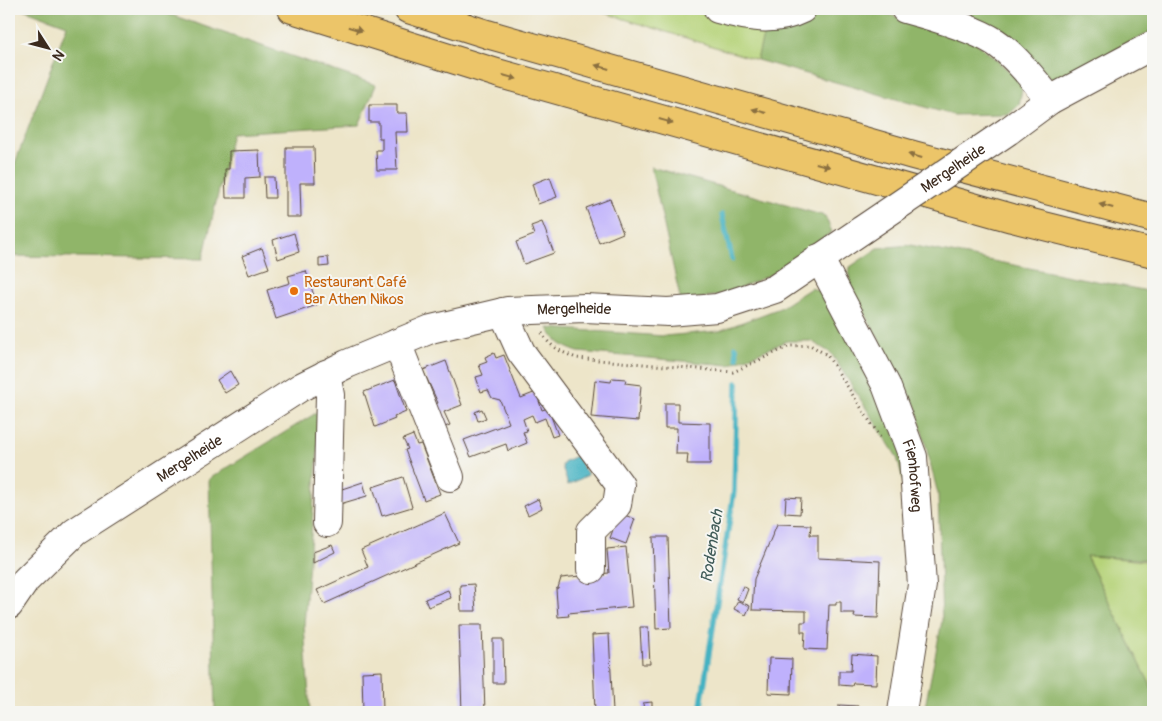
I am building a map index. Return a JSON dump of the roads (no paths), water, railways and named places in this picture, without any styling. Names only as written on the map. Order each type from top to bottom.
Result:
[{"type":"highway","points":[[292,9],[507,76],[1003,215],[1153,253]]},
{"type":"highway","points":[[408,9],[488,34],[904,153],[1153,218]]},
{"type":"street","points":[[718,9],[758,18],[780,17],[802,9]]},
{"type":"street","points":[[905,9],[938,18],[995,42],[1036,81],[1050,100]]},
{"type":"street","name":"Mergelheide","points":[[9,606],[17,579],[75,532],[300,387],[326,374],[431,330],[503,312],[585,308],[668,312],[717,308],[775,288],[1050,100],[1153,45]]},
{"type":"street","name":"Fienhofweg","points":[[819,258],[886,385],[913,457],[922,585],[902,712]]},
{"type":"street","points":[[503,312],[521,352],[620,485],[617,505],[591,531],[591,568]]},
{"type":"street","points":[[397,343],[450,477]]},
{"type":"street","points":[[326,374],[330,395],[327,523]]},
{"type":"water","points":[[576,456],[588,475],[568,485],[562,466],[565,461]]},
{"type":"waterway","name":"Rodenbach","points":[[722,215],[732,259]]},
{"type":"waterway","name":"Rodenbach","points":[[736,347],[737,358]]},
{"type":"waterway","name":"Rodenbach","points":[[700,712],[734,491],[737,383]]},
{"type":"place","name":"Restaurant Café Bar Athen Nikos","points":[[294,291]]}]
